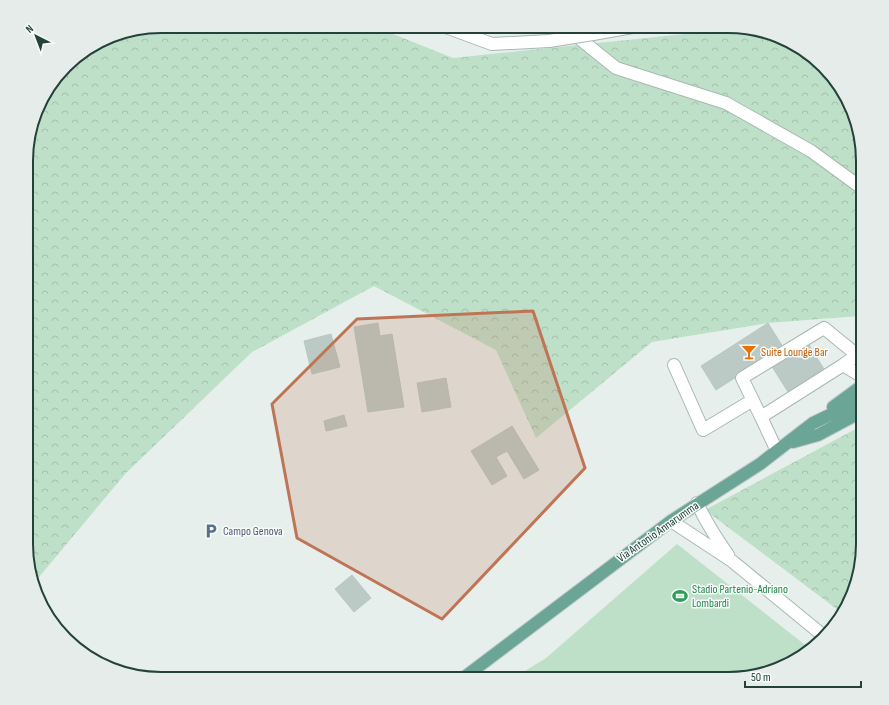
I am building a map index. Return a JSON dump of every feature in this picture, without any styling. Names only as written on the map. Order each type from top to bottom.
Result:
[{"type":"main road","points":[[813,423],[856,390]]},
{"type":"main road","name":"Via Antonio Annarumma","points":[[471,672],[671,521],[697,503],[747,473],[813,423],[856,402]]},
{"type":"main road","points":[[781,447],[818,435],[856,415]]},
{"type":"street","points":[[462,33],[492,44],[549,41],[599,33]]},
{"type":"street","points":[[573,33],[616,68],[726,103],[811,151],[856,184]]},
{"type":"street","points":[[781,447],[761,417],[742,378],[824,328],[856,354]]},
{"type":"street","points":[[761,417],[856,356]]},
{"type":"street","points":[[674,364],[704,430],[753,400]]},
{"type":"street","points":[[843,364],[856,372]]},
{"type":"street","points":[[697,503],[714,537],[732,561]]},
{"type":"street","points":[[671,521],[732,561],[820,633]]},
{"type":"highlighted area","points":[[533,311],[585,468],[442,619],[297,538],[272,404],[357,319]]},
{"type":"green space","points":[[161,33],[390,33],[453,58],[695,33],[737,33],[753,35],[769,40],[785,46],[799,55],[819,70],[830,83],[843,104],[854,136],[855,144],[856,316],[768,323],[652,342],[536,438],[496,350],[374,286],[252,352],[126,473],[38,579],[33,553],[34,144],[37,128],[43,112],[55,90],[65,77],[83,59],[104,46],[128,37]]},
{"type":"green space","points":[[856,429],[856,553],[854,569],[849,585],[838,610],[705,510]]},
{"type":"green space","name":"Stadio Partenio-Adriano Lombardi","points":[[677,544],[806,646],[785,659],[753,670],[745,671],[523,672],[546,658]]},
{"type":"building","points":[[378,323],[380,336],[392,334],[404,407],[368,412],[354,327]]},
{"type":"building","name":"Suite Lounge Bar","points":[[768,323],[783,347],[716,390],[701,366]]},
{"type":"building","points":[[331,334],[340,367],[312,374],[304,341]]},
{"type":"building","points":[[802,334],[824,369],[788,392],[766,357]]},
{"type":"building","points":[[446,378],[451,407],[422,412],[417,383]]},
{"type":"building","points":[[344,415],[347,426],[326,431],[324,421]]},
{"type":"building","points":[[512,426],[539,470],[524,479],[507,451],[496,457],[507,476],[492,485],[471,451]]},
{"type":"building","points":[[352,575],[371,598],[354,612],[335,589]]},
{"type":"place","name":"Suite Lounge Bar","points":[[749,352]]},
{"type":"place","name":"Campo Genova","points":[[211,531]]},
{"type":"place","name":"Stadio Partenio-Adriano Lombardi","points":[[680,596]]}]
